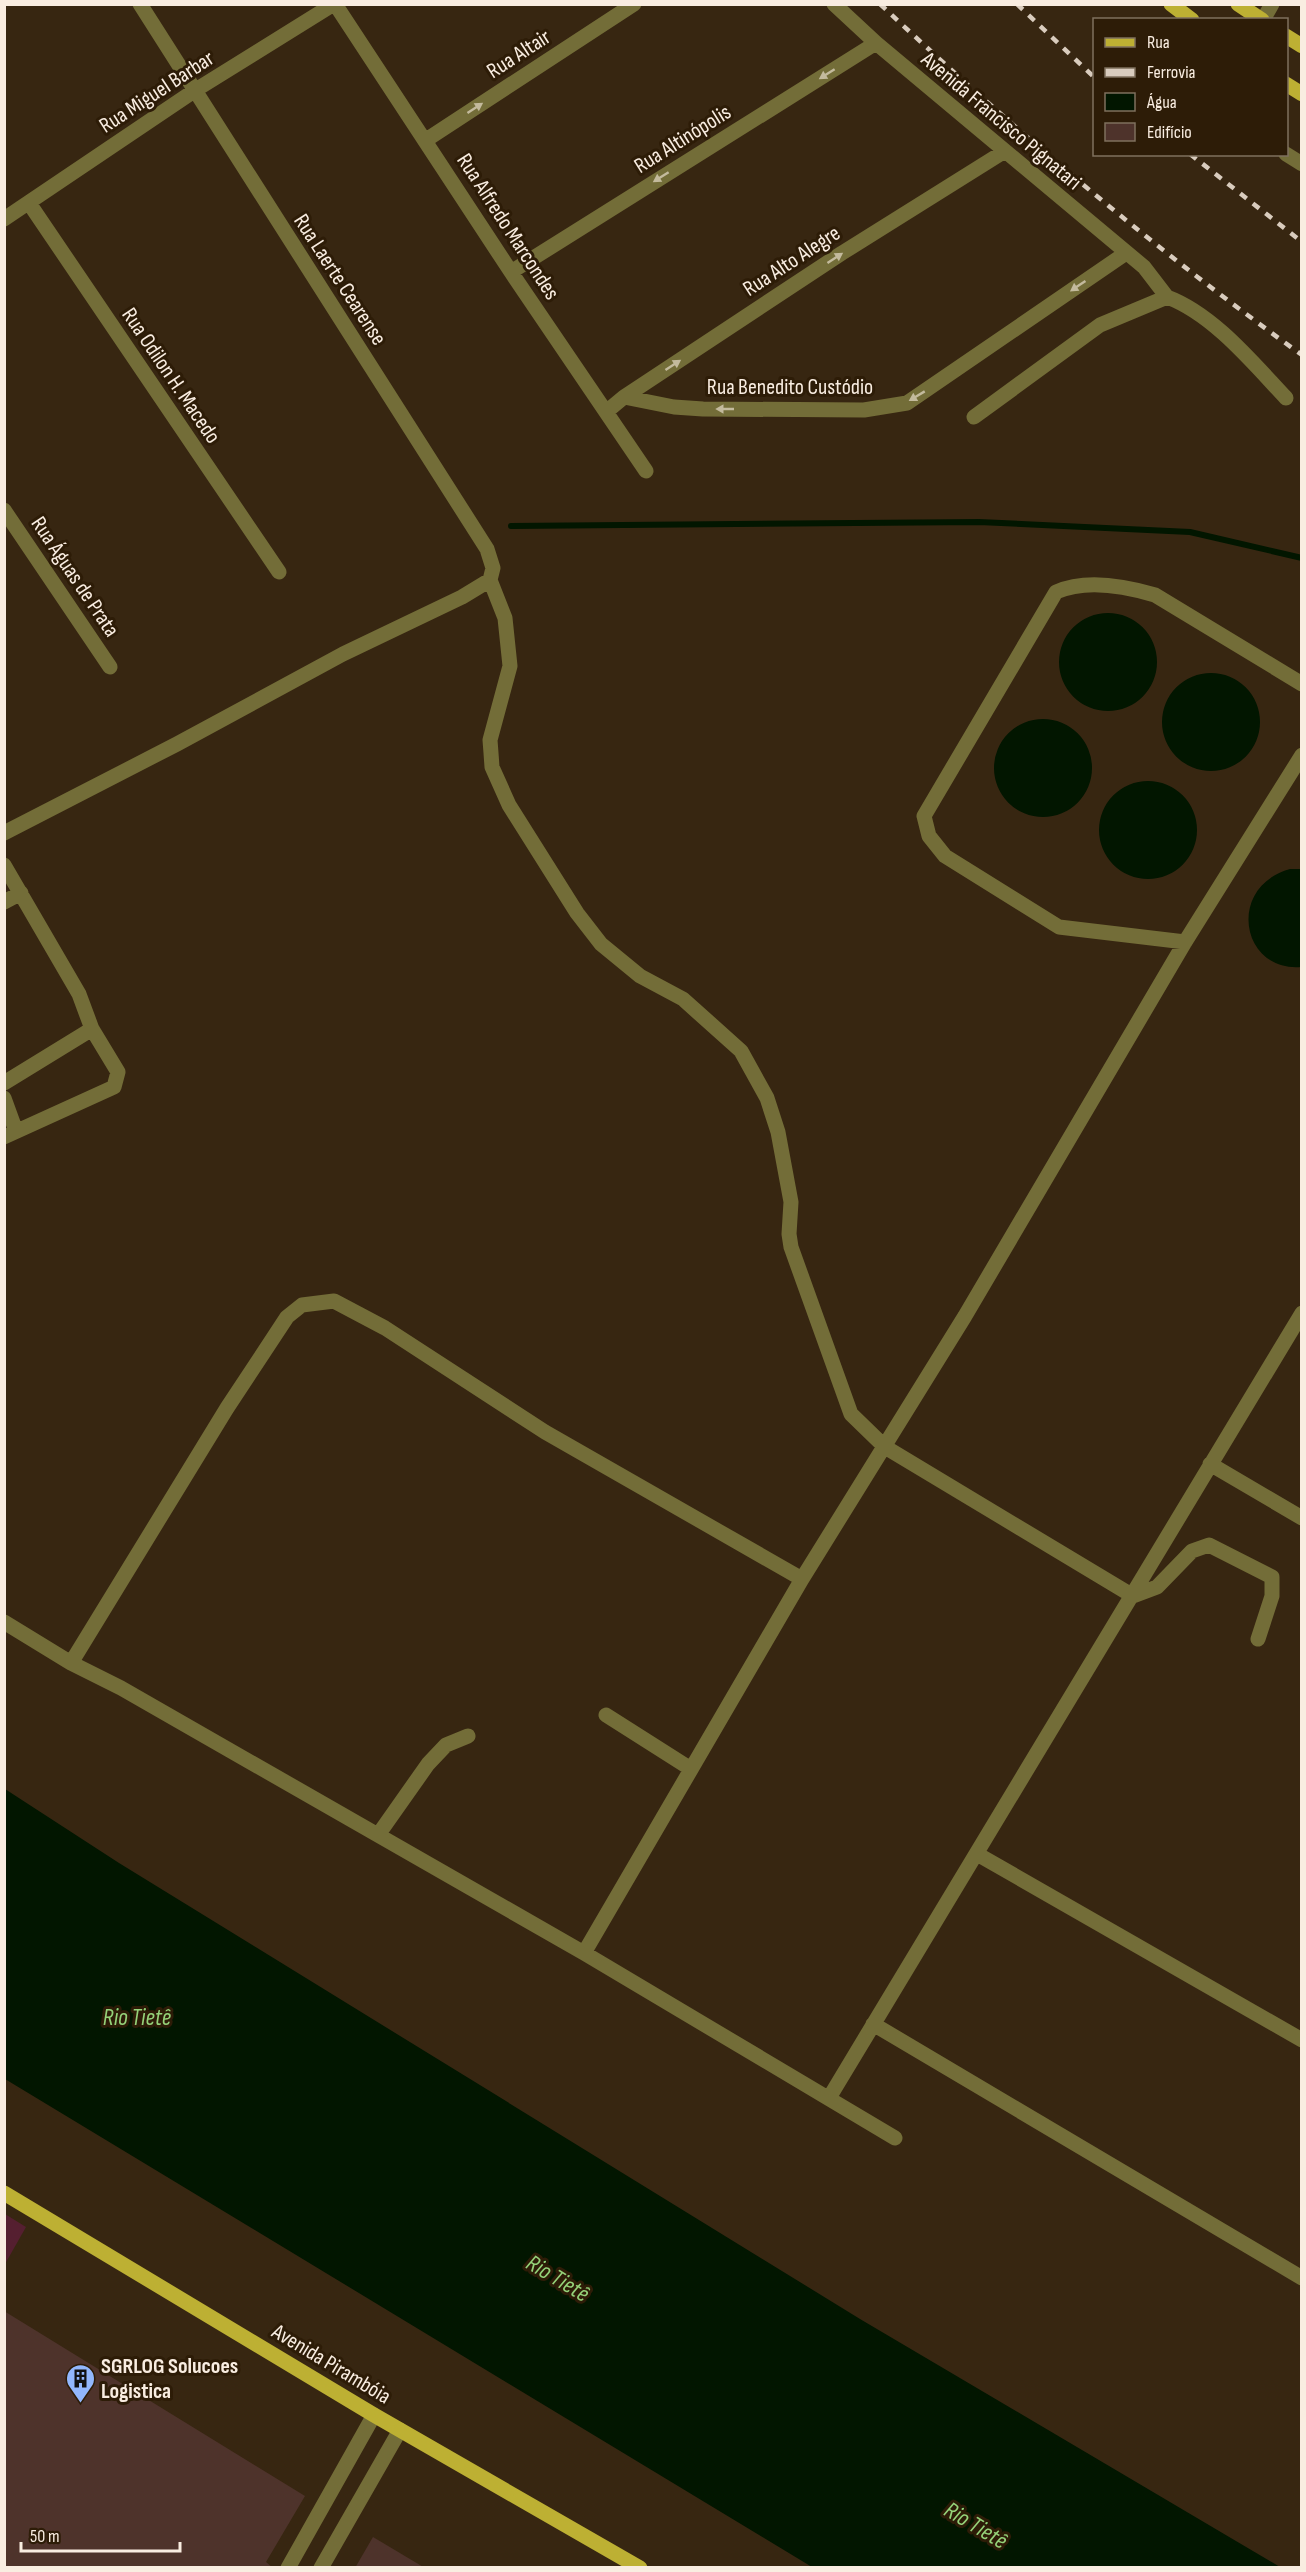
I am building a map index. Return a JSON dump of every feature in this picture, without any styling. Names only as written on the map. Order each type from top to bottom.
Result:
[{"type":"main road","points":[[1171,4],[1189,18]]},
{"type":"main road","points":[[1238,4],[1259,18]]},
{"type":"main road","points":[[1288,85],[1302,94]]},
{"type":"main road","name":"Avenida Pirambóia","points":[[4,2193],[400,2430],[640,2568]]},
{"type":"street","name":"Rua Laerte Cearense","points":[[140,4],[487,549],[493,568],[490,580],[505,618],[510,666],[490,740],[492,767],[509,805],[577,913],[601,944],[621,963],[640,976],[683,999],[741,1051],[756,1076],[778,1132],[788,1179],[791,1202],[790,1247],[851,1414],[885,1447],[1133,1596]]},
{"type":"street","name":"Rua Miguel Barbar","points":[[4,219],[194,91],[335,4]]},
{"type":"street","name":"Rua Alfredo Marcondes","points":[[335,4],[511,272],[646,471]]},
{"type":"street","name":"Rua Altair","points":[[426,140],[634,4]]},
{"type":"street","name":"Avenida Francisco Pignatari","points":[[834,4],[876,43],[1144,267],[1167,297]]},
{"type":"street","points":[[1263,18],[1272,4]]},
{"type":"street","name":"Rua Altinópolis","points":[[511,272],[876,43]]},
{"type":"street","name":"Rua Alto Alegre","points":[[606,412],[624,397],[842,253],[1005,151]]},
{"type":"street","points":[[1288,155],[1302,164]]},
{"type":"street","name":"Rua Odilon H. Macedo","points":[[29,203],[279,572]]},
{"type":"street","name":"Rua Benedito Custódio","points":[[624,397],[674,407],[703,409],[864,410],[907,402],[1126,253]]},
{"type":"street","points":[[974,417],[1100,325],[1167,297],[1184,303],[1234,343],[1286,398]]},
{"type":"street","name":"Rua Águas de Prata","points":[[4,510],[110,667]]},
{"type":"street","points":[[4,833],[177,744],[343,654],[462,597],[490,580]]},
{"type":"street","points":[[1185,942],[1059,927],[945,856],[929,836],[924,816],[1056,592],[1069,586],[1130,588],[1155,595],[1302,684]]},
{"type":"street","points":[[584,1953],[802,1579],[971,1306],[1185,942],[1302,755]]},
{"type":"street","points":[[4,865],[79,994],[92,1029],[118,1072],[114,1087],[10,1134],[4,1098]]},
{"type":"street","points":[[4,902],[21,893]]},
{"type":"street","points":[[4,1083],[92,1029]]},
{"type":"street","points":[[71,1663],[227,1408],[287,1317],[302,1305],[334,1301],[385,1328],[545,1432],[802,1579]]},
{"type":"street","points":[[829,2098],[1302,1313]]},
{"type":"street","points":[[1210,1464],[1302,1518]]},
{"type":"street","points":[[1133,1596],[1157,1587],[1192,1551],[1209,1545],[1272,1577],[1272,1596],[1258,1639]]},
{"type":"street","points":[[4,1622],[71,1663],[121,1688],[584,1953],[895,2138]]},
{"type":"street","points":[[606,1714],[691,1769]]},
{"type":"street","points":[[378,1835],[428,1764],[446,1745],[468,1736]]},
{"type":"street","points":[[977,1854],[1301,2037]]},
{"type":"street","points":[[873,2024],[1302,2278]]},
{"type":"street","points":[[288,2568],[375,2415]]},
{"type":"street","points":[[321,2568],[400,2430]]},
{"type":"shaded area","points":[[5,2214],[26,2227],[5,2264]]},
{"type":"water","points":[[1108,613],[1127,616],[1143,627],[1154,643],[1157,662],[1154,681],[1143,697],[1127,708],[1108,711],[1089,708],[1073,697],[1062,681],[1059,662],[1062,643],[1073,627],[1089,616]]},
{"type":"water","points":[[1211,673],[1230,676],[1246,687],[1257,703],[1260,722],[1257,741],[1246,757],[1230,768],[1211,771],[1192,768],[1176,757],[1165,741],[1162,722],[1165,703],[1176,687],[1192,676]]},
{"type":"water","points":[[1033,719],[1053,719],[1078,733],[1089,749],[1092,768],[1089,787],[1078,803],[1053,817],[1033,817],[1016,809],[1002,795],[994,778],[994,758],[1002,741],[1016,727]]},
{"type":"water","points":[[1148,781],[1167,784],[1183,795],[1194,811],[1197,830],[1194,849],[1183,865],[1167,876],[1148,879],[1129,876],[1113,865],[1102,849],[1099,830],[1102,811],[1113,795],[1129,784]]},
{"type":"water","points":[[1290,869],[1301,869],[1301,967],[1281,965],[1265,956],[1254,943],[1249,927],[1250,909],[1256,893],[1270,879]]},
{"type":"water","name":"Rio Tietê","points":[[5,1789],[119,1863],[860,2319],[1280,2567],[812,2567],[5,2079]]},
{"type":"building","name":"SGRLOG Solucoes Logistica","points":[[4,2311],[305,2496],[266,2562],[273,2568],[4,2568]]},
{"type":"building","points":[[373,2537],[425,2568],[355,2568]]},
{"type":"waterway","points":[[511,526],[979,522],[1190,532],[1302,558]]},
{"type":"railway","points":[[880,4],[981,97],[1085,186],[1192,273],[1302,355]]},
{"type":"railway","points":[[1017,4],[1093,76]]},
{"type":"railway","points":[[1193,156],[1302,242]]},
{"type":"place","name":"SGRLOG Solucoes Logistica","points":[[80,2404]]}]
